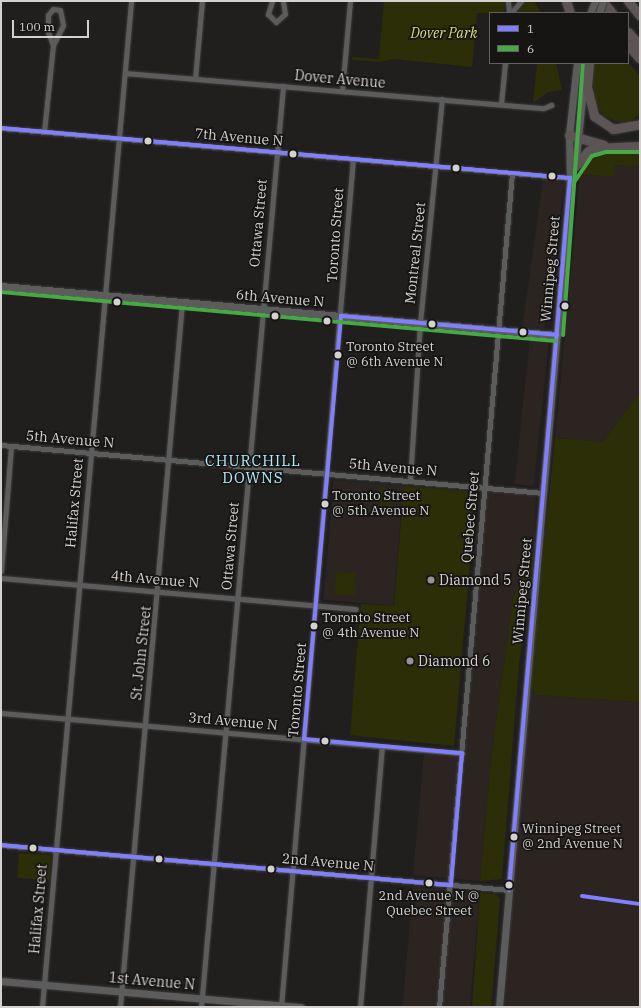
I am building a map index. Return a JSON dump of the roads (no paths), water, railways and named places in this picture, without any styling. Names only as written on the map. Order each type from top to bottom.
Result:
[{"type":"highway","points":[[566,1],[570,12]]},
{"type":"highway","points":[[593,1],[600,12]]},
{"type":"highway","points":[[603,1],[611,12]]},
{"type":"highway","points":[[628,1],[640,16]]},
{"type":"highway","points":[[629,33],[640,46]]},
{"type":"highway","points":[[629,46],[640,59]]},
{"type":"highway","points":[[589,64],[587,87],[594,116],[613,129],[640,124]]},
{"type":"highway","points":[[569,135],[606,146]]},
{"type":"highway","points":[[576,165],[588,151],[606,146],[640,146]]},
{"type":"main road","points":[[591,12],[593,1]]},
{"type":"main road","points":[[601,12],[603,1]]},
{"type":"main road","name":"Winnipeg Street","points":[[499,1007],[570,178],[569,135],[576,64]]},
{"type":"main road","name":"Winnipeg Street","points":[[570,178],[576,165],[586,64]]},
{"type":"main road","name":"6th Avenue N","points":[[1,286],[557,335]]},
{"type":"main road","name":"1st Avenue N","points":[[1,981],[301,1007]]},
{"type":"street","name":"Halifax Street","points":[[42,1007],[66,719],[131,1]]},
{"type":"street","points":[[196,79],[202,1]]},
{"type":"street","points":[[272,1],[268,14],[276,22],[285,14],[283,1]]},
{"type":"street","points":[[342,91],[350,1]]},
{"type":"street","points":[[508,1],[510,12]]},
{"type":"street","points":[[511,12],[521,1]]},
{"type":"street","points":[[44,132],[53,45],[63,24],[60,10],[53,9],[48,15],[48,32],[53,45]]},
{"type":"street","points":[[501,104],[505,64]]},
{"type":"street","name":"Dover Avenue","points":[[125,73],[544,108],[551,105]]},
{"type":"street","name":"Ottawa Street","points":[[201,1007],[224,732],[238,598],[283,86]]},
{"type":"street","name":"Montreal Street","points":[[410,481],[420,323],[442,99]]},
{"type":"street","name":"7th Avenue N","points":[[1,128],[570,178]]},
{"type":"street","name":"Toronto Street","points":[[281,1006],[341,316],[352,159]]},
{"type":"street","name":"Quebec Street","points":[[439,1007],[451,885],[512,173]]},
{"type":"street","name":"St. John Street","points":[[120,1007],[159,592],[182,302]]},
{"type":"street","name":"5th Avenue N","points":[[1,445],[544,493]]},
{"type":"street","points":[[1,571],[11,446]]},
{"type":"street","name":"4th Avenue N","points":[[1,578],[356,609]]},
{"type":"street","name":"3rd Avenue N","points":[[1,713],[462,753]]},
{"type":"street","points":[[360,1007],[382,746]]},
{"type":"street","name":"2nd Avenue N","points":[[1,845],[509,890]]},
{"type":"place","name":"Toronto Street @ 6th Avenue N","points":[[338,355]]},
{"type":"place","name":"Toronto Street @ 5th Avenue N","points":[[325,504]]},
{"type":"place","name":"Diamond 5","points":[[431,580]]},
{"type":"place","name":"Toronto Street @ 4th Avenue N","points":[[314,626]]},
{"type":"place","name":"Diamond 6","points":[[410,661]]},
{"type":"place","name":"Winnipeg Street @ 2nd Avenue N","points":[[514,837]]},
{"type":"place","name":"2nd Avenue N @ Quebec Street","points":[[429,883]]},
{"type":"district","name":"CHURCHILL DOWNS","points":[[253,468]]},
{"type":"park label","name":"Dover Park","points":[[444,33]]}]
